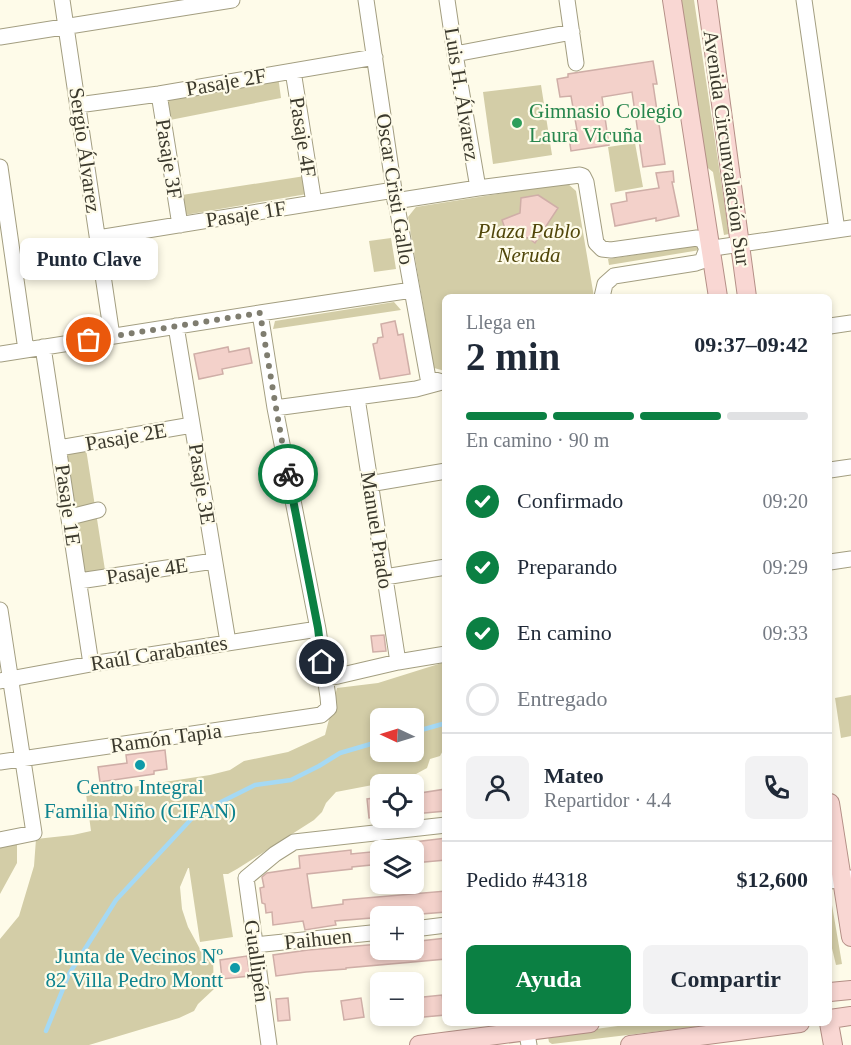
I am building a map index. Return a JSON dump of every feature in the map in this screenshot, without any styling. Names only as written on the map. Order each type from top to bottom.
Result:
[{"type":"main road","name":"Avenida Circunvalación Sur","points":[[672,0],[717,294]]},
{"type":"main road","name":"Avenida Circunvalación Sur","points":[[706,0],[747,294]]},
{"type":"main road","points":[[832,817],[851,937]]},
{"type":"main road","points":[[832,992],[851,990]]},
{"type":"main road","points":[[832,1020],[851,1016]]},
{"type":"main road","points":[[419,1045],[571,1026]]},
{"type":"main road","points":[[630,1045],[777,1026]]},
{"type":"main road","points":[[830,1026],[833,1045]]},
{"type":"street","name":"Sergio Álvarez","points":[[63,0],[112,336]]},
{"type":"street","points":[[0,36],[66,26],[145,7],[231,0]]},
{"type":"street","name":"Oscar Cristi Gallo","points":[[366,0],[395,196],[412,290],[439,380]]},
{"type":"street","name":"Luis H. Álvarez","points":[[447,0],[478,188]]},
{"type":"street","points":[[567,0],[576,63]]},
{"type":"street","points":[[603,294],[605,284],[614,276],[696,263],[702,261],[709,249],[844,229],[804,0]]},
{"type":"street","points":[[455,54],[572,32]]},
{"type":"street","name":"Pasaje 2F","points":[[78,105],[159,94],[375,57]]},
{"type":"street","name":"Pasaje 4F","points":[[293,71],[314,203]]},
{"type":"street","name":"Pasaje 3F","points":[[159,94],[180,225]]},
{"type":"street","points":[[0,167],[6,254],[26,350]]},
{"type":"street","name":"Pasaje 1F","points":[[98,238],[314,203],[478,188],[580,175],[586,182],[596,243],[602,249],[611,250],[697,238],[709,249]]},
{"type":"street","points":[[0,354],[412,290]]},
{"type":"street","points":[[260,313],[318,628],[325,678],[442,655]]},
{"type":"street","points":[[832,326],[851,322]]},
{"type":"street","name":"Pasaje 3E","points":[[176,326],[228,642]]},
{"type":"street","name":"Pasaje 1E","points":[[43,347],[92,664]]},
{"type":"street","points":[[276,408],[416,390],[439,380]]},
{"type":"street","name":"Manuel Prado","points":[[357,398],[398,662]]},
{"type":"street","name":"Pasaje 2E","points":[[59,448],[192,425]]},
{"type":"street","points":[[832,470],[851,467]]},
{"type":"street","points":[[369,484],[442,472]]},
{"type":"street","points":[[70,517],[98,510]]},
{"type":"street","points":[[832,562],[851,559]]},
{"type":"street","name":"Pasaje 4E","points":[[79,581],[214,561]]},
{"type":"street","points":[[385,577],[442,568]]},
{"type":"street","points":[[0,610],[5,680],[23,759],[34,833],[0,840]]},
{"type":"street","name":"Raúl Carabantes","points":[[5,680],[318,628]]},
{"type":"street","name":"Ramón Tapia","points":[[0,762],[321,715],[329,708],[325,678]]},
{"type":"street","name":"Guallipén","points":[[269,1045],[246,878],[294,842],[442,825]]},
{"type":"street","points":[[424,928],[442,926]]},
{"type":"street","name":"Paihuen","points":[[254,945],[370,933]]},
{"type":"green space","points":[[680,0],[694,0],[729,234],[724,235],[713,172],[704,165]]},
{"type":"green space","points":[[278,76],[281,98],[170,120],[166,96]]},
{"type":"green space","name":"Gimnasio Colegio Laura Vicuña","points":[[541,85],[552,155],[493,164],[483,92]]},
{"type":"green space","points":[[635,143],[643,187],[615,192],[608,147]]},
{"type":"green space","points":[[305,176],[307,194],[185,215],[182,195]]},
{"type":"green space","name":"Plaza Pablo Neruda","points":[[567,183],[576,191],[593,294],[442,294],[442,370],[434,368],[408,217],[416,207]]},
{"type":"green space","points":[[391,238],[396,269],[374,272],[369,241]]},
{"type":"green space","points":[[699,245],[700,250],[609,265],[608,259]]},
{"type":"green space","points":[[394,302],[401,310],[273,329],[275,321]]},
{"type":"green space","points":[[86,449],[105,570],[83,574],[64,452]]},
{"type":"green space","points":[[442,663],[442,752],[440,756],[430,759],[427,768],[416,774],[370,774],[370,785],[336,792],[314,820],[237,869],[223,874],[233,937],[200,942],[188,868],[180,887],[182,909],[188,927],[200,949],[213,959],[214,989],[194,1011],[179,1018],[89,1045],[0,1045],[0,939],[19,916],[34,866],[36,839],[91,831],[86,794],[210,775],[230,770],[244,761],[288,752],[325,735],[337,688],[378,683]]},
{"type":"green space","points":[[851,695],[851,736],[841,738],[835,698]]},
{"type":"green space","points":[[17,843],[17,863],[0,894],[0,846]]},
{"type":"green space","points":[[832,905],[842,964],[836,965],[832,948]]},
{"type":"green space","points":[[618,1026],[703,1026],[552,1044],[548,1037]]},
{"type":"building","points":[[653,61],[657,84],[653,84],[665,164],[643,167],[632,92],[602,97],[609,145],[571,151],[568,131],[577,130],[571,96],[560,97],[557,79],[568,77],[568,74]]},
{"type":"building","points":[[673,171],[674,182],[672,182],[679,216],[615,226],[611,204],[627,201],[626,193],[659,188],[656,173]]},
{"type":"building","points":[[538,195],[558,208],[535,243],[519,236],[509,240],[502,220],[520,213],[521,198]]},
{"type":"building","points":[[395,321],[398,335],[403,334],[410,374],[380,379],[373,344],[377,343],[378,338],[383,337],[381,324]]},
{"type":"building","points":[[228,347],[229,352],[249,348],[252,363],[222,369],[223,374],[199,379],[194,354]]},
{"type":"building","points":[[384,635],[386,651],[373,652],[371,636]]},
{"type":"building","name":"Centro Integral Familia Niño (CIFAN)","points":[[165,750],[167,769],[154,771],[154,774],[100,782],[98,767],[127,763],[126,755]]},
{"type":"building","points":[[442,790],[442,811],[424,813],[424,792]]},
{"type":"building","points":[[367,799],[370,799],[369,818]]},
{"type":"building","points":[[442,838],[442,860],[424,862],[424,841]]},
{"type":"building","points":[[351,850],[351,854],[370,852],[370,865],[307,874],[312,908],[343,904],[343,900],[442,891],[442,912],[424,914],[424,906],[370,906],[370,918],[335,921],[336,925],[305,930],[303,921],[273,925],[272,912],[266,913],[265,904],[262,903],[260,888],[264,887],[262,877],[267,873],[300,868],[299,856]]},
{"type":"building","points":[[442,938],[442,959],[276,976],[273,955],[370,945],[370,960],[424,960],[424,941]]},
{"type":"building","name":"Junta de Vecinos Nº 82 Villa Pedro Montt","points":[[247,956],[250,976],[222,979],[220,960]]},
{"type":"building","points":[[442,995],[442,1015],[424,1017],[424,997]]},
{"type":"building","points":[[288,998],[290,1020],[278,1021],[276,999]]},
{"type":"building","points":[[361,998],[364,1017],[344,1020],[341,1001]]},
{"type":"waterway","points":[[424,729],[442,724]]},
{"type":"waterway","points":[[46,1031],[69,974],[116,900],[195,815],[255,785],[291,780],[340,753],[370,744]]},
{"type":"way so far","points":[[89,340],[260,313],[288,474]]},
{"type":"place","name":"Gimnasio Colegio Laura Vicuña","points":[[517,123]]},
{"type":"place","name":"Punto Clave","points":[[89,340]]},
{"type":"place","name":"Centro Integral Familia Niño (CIFAN)","points":[[140,765]]},
{"type":"place","name":"Junta de Vecinos Nº 82 Villa Pedro Montt","points":[[235,968]]},
{"type":"route","points":[[288,474],[318,628],[322,662]]}]
